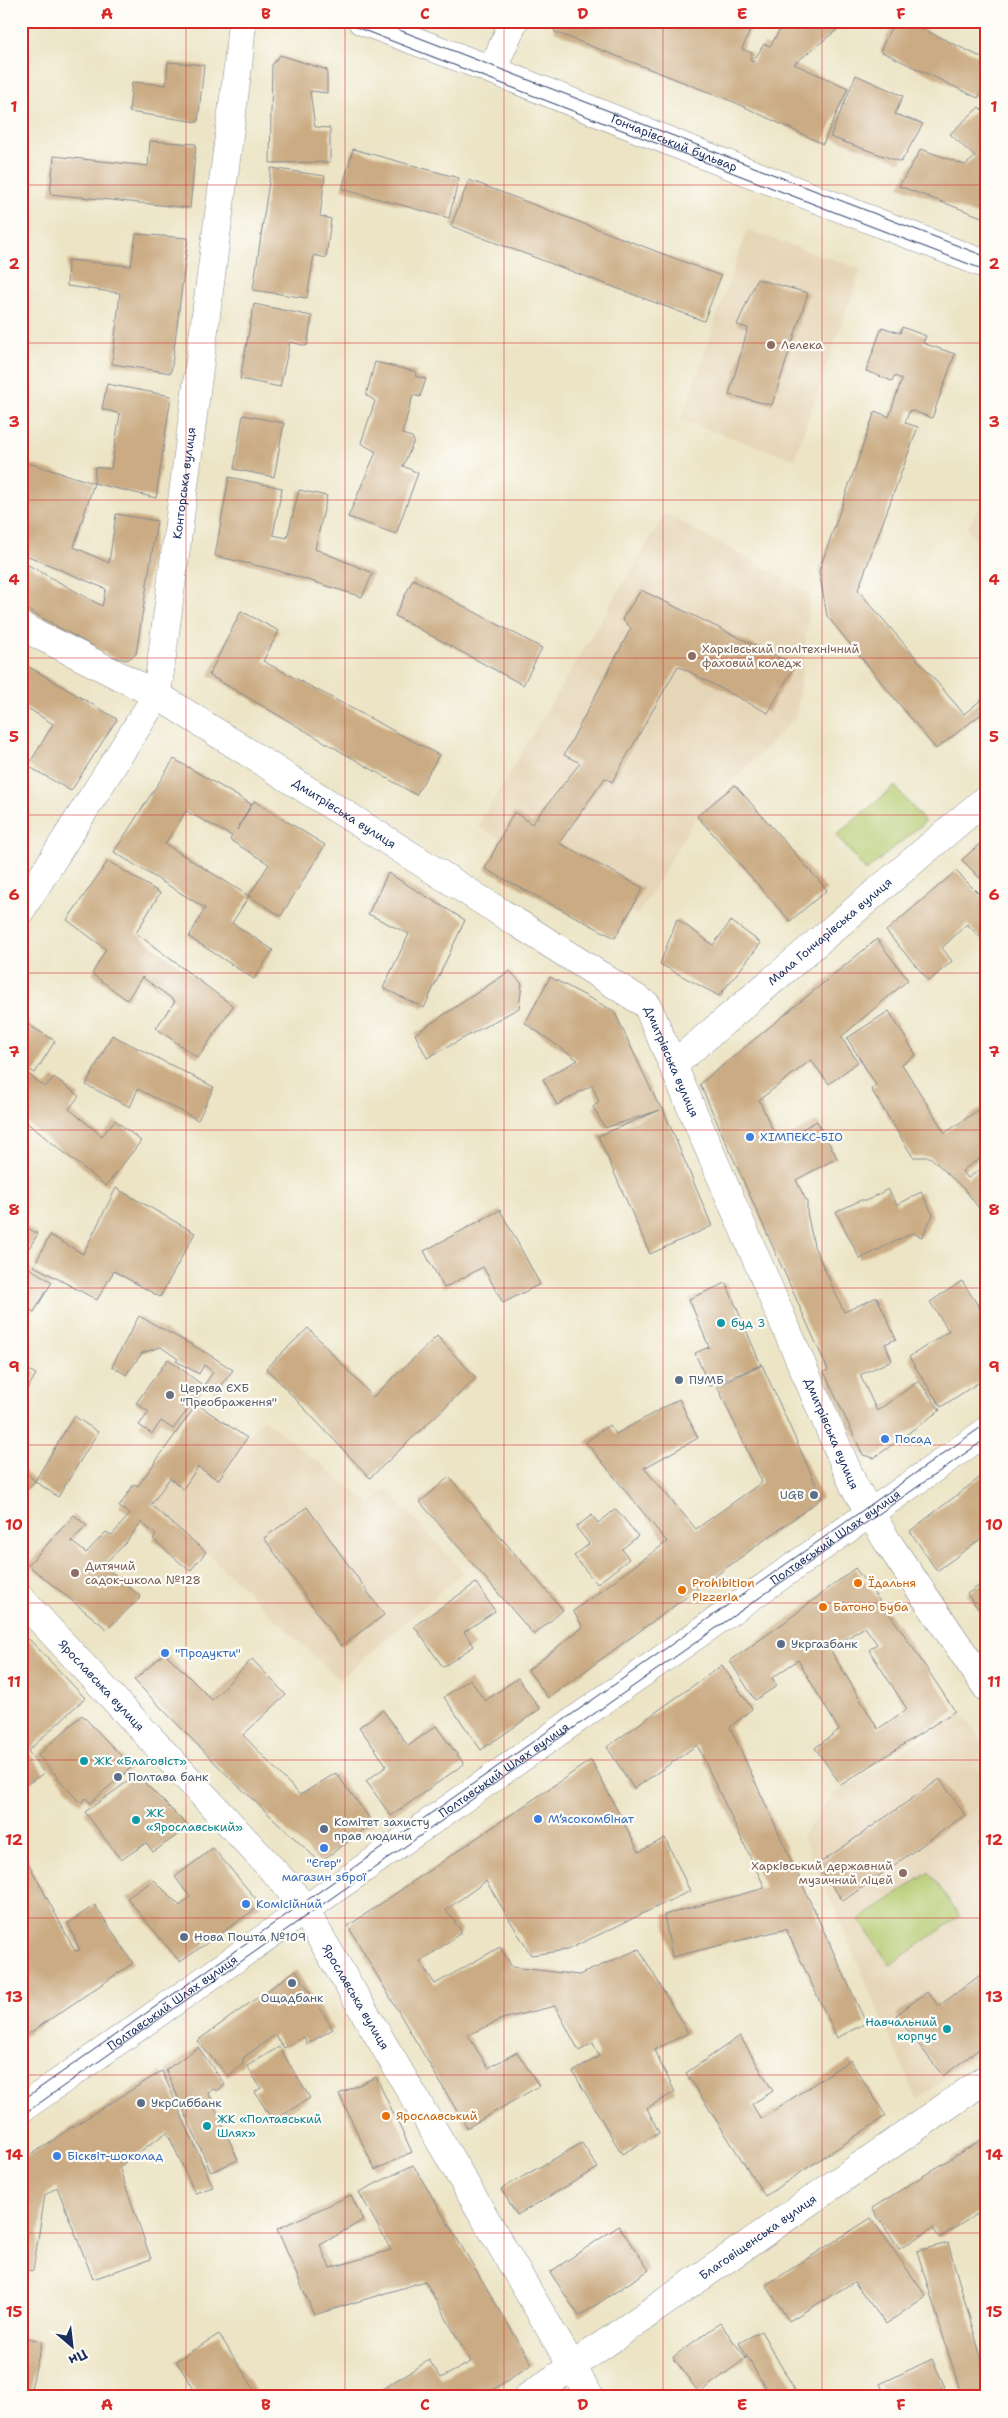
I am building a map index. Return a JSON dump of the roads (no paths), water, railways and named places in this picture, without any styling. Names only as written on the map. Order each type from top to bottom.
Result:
[{"type":"street","name":"Конторська вулиця","points":[[21,910],[156,695],[237,76],[242,21]]},
{"type":"street","name":"Гончарівський бульвар","points":[[362,21],[987,264]]},
{"type":"street","points":[[492,70],[514,21]]},
{"type":"street","name":"Дмитрівська вулиця","points":[[21,626],[156,695],[647,1005],[850,1477],[869,1513],[987,1688]]},
{"type":"street","name":"Мала Гончарівська вулиця","points":[[673,1066],[987,798]]},
{"type":"street","name":"Полтавський Шлях вулиця","points":[[21,2109],[987,1430]]},
{"type":"street","name":"Ярославська вулиця","points":[[21,1598],[283,1881],[304,1910],[590,2397]]},
{"type":"street","name":"Благовіщенська вулиця","points":[[528,2397],[987,2078]]},
{"type":"tram line","points":[[340,21],[987,271]]},
{"type":"tram line","points":[[376,21],[987,257]]},
{"type":"tram line","points":[[21,2101],[987,1423]]},
{"type":"tram line","points":[[21,2116],[987,1438]]},
{"type":"place","name":"Лелека","points":[[771,345]]},
{"type":"place","name":"Харківський політехнічний фаховий коледж","points":[[692,656]]},
{"type":"place","name":"ХІМПЕКС-БІО","points":[[750,1137]]},
{"type":"place","name":"буд 3","points":[[721,1323]]},
{"type":"place","name":"ПУМБ","points":[[679,1380]]},
{"type":"place","name":"Церква ЄХБ \"Преображення\"","points":[[170,1395]]},
{"type":"place","name":"Посад","points":[[885,1439]]},
{"type":"place","name":"UGB","points":[[814,1495]]},
{"type":"place","name":"Дитячий садок-школа №128","points":[[75,1573]]},
{"type":"place","name":"Їдальня","points":[[858,1583]]},
{"type":"place","name":"Prohibition Pizzeria","points":[[682,1590]]},
{"type":"place","name":"Батоно Буба","points":[[823,1607]]},
{"type":"place","name":"Укргазбанк","points":[[781,1644]]},
{"type":"place","name":"\"Продукти\"","points":[[165,1653]]},
{"type":"place","name":"ЖК «Благовіст»","points":[[84,1761]]},
{"type":"place","name":"Полтава банк","points":[[118,1777]]},
{"type":"place","name":"М’ясокомбінат","points":[[538,1819]]},
{"type":"place","name":"ЖК «Ярославський»","points":[[136,1820]]},
{"type":"place","name":"Комітет захисту прав людини","points":[[324,1829]]},
{"type":"place","name":"\"Єгер\" магазин зброї","points":[[324,1848]]},
{"type":"place","name":"Харківський державний музичний ліцей","points":[[903,1873]]},
{"type":"place","name":"Комісійний","points":[[246,1904]]},
{"type":"place","name":"Нова Пошта №109","points":[[184,1937]]},
{"type":"place","name":"Ощадбанк","points":[[292,1983]]},
{"type":"place","name":"Навчальний корпус","points":[[947,2029]]},
{"type":"place","name":"УкрСиббанк","points":[[141,2103]]},
{"type":"place","name":"Ярославський","points":[[386,2116]]},
{"type":"place","name":"ЖК «Полтавський Шлях»","points":[[207,2126]]},
{"type":"place","name":"Бісквіт-шоколад","points":[[57,2156]]}]
